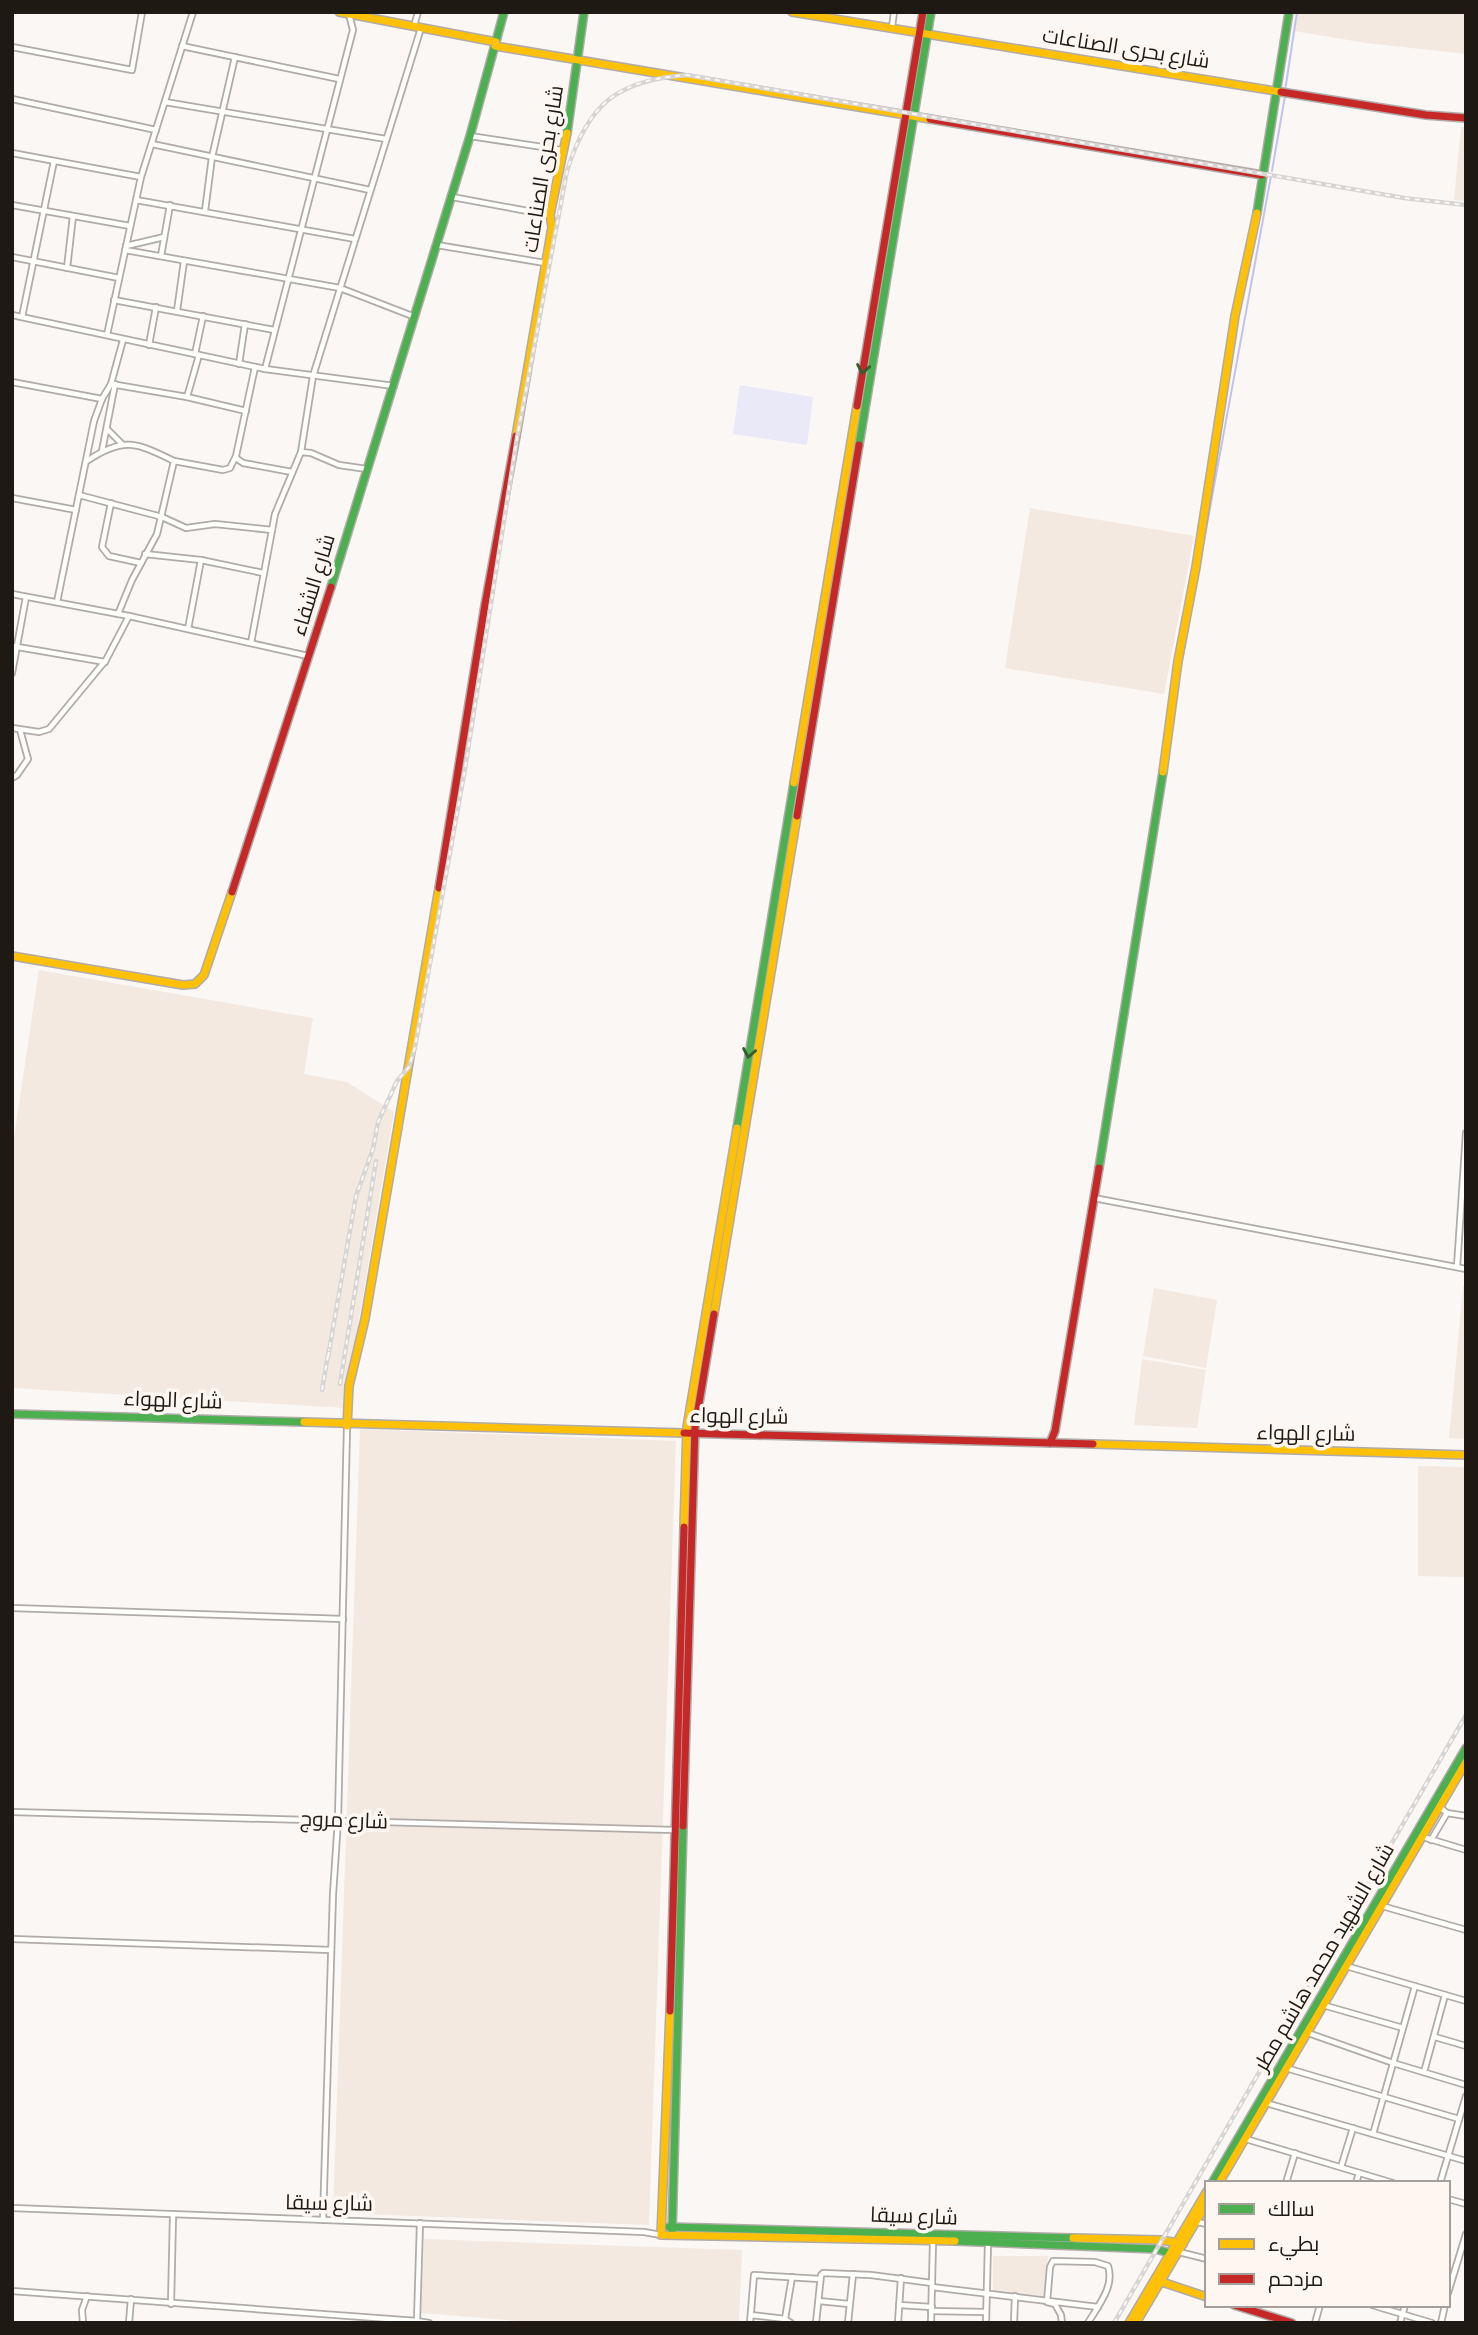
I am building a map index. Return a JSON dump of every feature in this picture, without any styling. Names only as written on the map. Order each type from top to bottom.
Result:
[{"type":"street","points":[[12,47],[132,70],[142,12]]},
{"type":"street","points":[[107,335],[141,177],[193,12]]},
{"type":"street","points":[[339,12],[578,60],[1262,175]]},
{"type":"street","points":[[251,643],[275,514],[301,452],[313,376],[386,139],[417,27],[418,12]]},
{"type":"street","name":"شارع الشفاء","points":[[12,956],[183,985],[199,981],[213,951],[368,469],[452,197],[504,12]]},
{"type":"street","name":"شارع بحرى الصناعات","points":[[347,1425],[349,1386],[372,1284],[485,605],[552,227],[550,215],[584,12]]},
{"type":"street","name":"شارع بحرى الصناعات","points":[[792,12],[1426,115],[1466,118]]},
{"type":"street","points":[[892,28],[894,12]]},
{"type":"street","points":[[923,12],[924,33]]},
{"type":"street","points":[[672,2231],[691,1432],[924,33],[931,12]]},
{"type":"street","points":[[1050,1443],[1055,1431],[1156,822],[1177,687],[1178,661],[1196,567],[1235,316],[1250,251],[1262,175],[1282,91],[1289,12]]},
{"type":"street","points":[[264,369],[353,30],[349,13]]},
{"type":"street","points":[[182,46],[340,79]]},
{"type":"street","points":[[205,211],[212,156],[235,57]]},
{"type":"street","points":[[12,99],[156,130]]},
{"type":"street","points":[[165,102],[386,139]]},
{"type":"street","points":[[470,136],[562,150]]},
{"type":"street","points":[[152,144],[370,190]]},
{"type":"street","points":[[12,153],[141,177]]},
{"type":"street","points":[[22,317],[54,161]]},
{"type":"street","points":[[452,197],[550,215]]},
{"type":"street","points":[[136,200],[355,239]]},
{"type":"street","points":[[12,205],[130,226]]},
{"type":"street","points":[[161,256],[170,205]]},
{"type":"street","points":[[67,268],[73,216]]},
{"type":"street","points":[[126,248],[164,237]]},
{"type":"street","points":[[437,245],[546,263]]},
{"type":"street","points":[[126,248],[184,261],[340,288],[415,317]]},
{"type":"street","points":[[12,257],[119,278]]},
{"type":"street","points":[[177,311],[184,261]]},
{"type":"street","points":[[114,300],[274,330]]},
{"type":"street","points":[[149,345],[156,307]]},
{"type":"street","points":[[12,315],[264,369],[394,386]]},
{"type":"street","points":[[187,397],[203,316]]},
{"type":"street","points":[[239,364],[245,324]]},
{"type":"street","points":[[102,452],[123,340]]},
{"type":"street","points":[[87,461],[122,444],[139,445],[174,461],[226,470],[233,464],[236,456],[255,367]]},
{"type":"street","points":[[12,382],[102,399]]},
{"type":"street","points":[[113,384],[246,411]]},
{"type":"street","points":[[57,602],[94,421],[102,399],[113,384]]},
{"type":"street","points":[[107,430],[122,444]]},
{"type":"street","points":[[301,452],[311,453],[339,465],[368,469]]},
{"type":"street","points":[[236,456],[237,460],[243,463],[292,472]]},
{"type":"street","points":[[118,614],[157,534],[174,461]]},
{"type":"street","points":[[79,495],[162,517],[186,528],[215,524],[272,530]]},
{"type":"street","points":[[12,498],[76,510]]},
{"type":"street","points":[[111,503],[102,547],[108,556],[141,563]]},
{"type":"street","points":[[145,554],[201,560],[263,573]]},
{"type":"street","points":[[188,629],[201,560]]},
{"type":"street","points":[[12,594],[129,616],[309,656]]},
{"type":"street","points":[[12,673],[26,597]]},
{"type":"street","points":[[12,728],[39,732],[49,729],[105,662],[129,616]]},
{"type":"street","points":[[15,646],[105,662]]},
{"type":"street","points":[[12,778],[25,765],[29,756],[20,730]]},
{"type":"street","points":[[1457,1267],[1466,1133]]},
{"type":"street","points":[[1094,1198],[1466,1269]]},
{"type":"street","name":"شارع الهواء","points":[[12,1414],[1466,1455]]},
{"type":"street","points":[[323,2220],[331,1950],[338,1820],[347,1425]]},
{"type":"street","points":[[12,1608],[343,1619]]},
{"type":"street","points":[[661,2231],[668,2096],[675,1830],[684,1667]]},
{"type":"street","name":"شارع الشهيد محمد هاشم مطر","points":[[1213,2181],[1436,1805],[1466,1748]]},
{"type":"street","name":"شارع الشهيد محمد هاشم مطر","points":[[1220,2181],[1422,1837],[1436,1805],[1466,1762]]},
{"type":"street","points":[[1436,1805],[1447,1813],[1466,1815]]},
{"type":"street","name":"شارع مروج","points":[[12,1812],[675,1830]]},
{"type":"street","points":[[1431,1840],[1447,1813]]},
{"type":"street","points":[[1422,1837],[1466,1850]]},
{"type":"street","points":[[1381,1906],[1466,1930]]},
{"type":"street","points":[[12,1939],[331,1950]]},
{"type":"street","points":[[1346,1966],[1466,2001]]},
{"type":"street","points":[[1373,2134],[1415,1986]]},
{"type":"street","points":[[1424,2072],[1445,1995]]},
{"type":"street","points":[[1323,2005],[1403,2028]]},
{"type":"street","points":[[1307,2033],[1466,2085]]},
{"type":"street","points":[[1435,2037],[1466,2046]]},
{"type":"street","points":[[1286,2068],[1459,2119]]},
{"type":"street","points":[[1441,2181],[1466,2095]]},
{"type":"street","points":[[1266,2103],[1466,2161]]},
{"type":"street","points":[[1341,2167],[1353,2128]]},
{"type":"street","points":[[1245,2138],[1386,2181]]},
{"type":"street","points":[[1287,2181],[1295,2153]]},
{"type":"street","points":[[1357,2181],[1359,2173]]},
{"type":"street","points":[[1136,2323],[1205,2195]]},
{"type":"street","points":[[1177,2249],[1205,2206]]},
{"type":"street","name":"شارع سيقا","points":[[12,2208],[645,2232],[1161,2240],[1177,2249]]},
{"type":"street","points":[[172,2304],[173,2216]]},
{"type":"street","points":[[1196,2222],[1205,2224]]},
{"type":"street","points":[[417,2321],[420,2223]]},
{"type":"street","name":"شارع سيقا","points":[[672,2231],[1177,2249]]},
{"type":"street","points":[[1450,2281],[1465,2238]]},
{"type":"street","points":[[931,2323],[933,2241]]},
{"type":"street","points":[[986,2323],[988,2242]]},
{"type":"street","points":[[1177,2249],[1205,2258]]},
{"type":"street","points":[[1047,2302],[1052,2261],[1095,2262],[1108,2266],[1110,2275],[1107,2290],[1088,2323]]},
{"type":"street","points":[[816,2323],[820,2279],[823,2273],[901,2278],[1047,2302],[1055,2304],[1059,2309],[1062,2323]]},
{"type":"street","points":[[848,2323],[853,2274]]},
{"type":"street","points":[[750,2323],[754,2275],[820,2279]]},
{"type":"street","points":[[785,2319],[792,2277]]},
{"type":"street","points":[[898,2323],[901,2278]]},
{"type":"street","points":[[1158,2281],[1205,2296]]},
{"type":"street","points":[[1129,2323],[1158,2281]]},
{"type":"street","points":[[12,2291],[429,2323]]},
{"type":"street","points":[[83,2323],[82,2310],[87,2296]]},
{"type":"street","points":[[1014,2323],[1015,2296]]},
{"type":"street","points":[[129,2323],[131,2299]]},
{"type":"street","points":[[819,2301],[849,2304]]},
{"type":"street","points":[[1047,2302],[1098,2307]]},
{"type":"street","points":[[899,2305],[986,2312]]},
{"type":"street","points":[[1379,2307],[1432,2323]]},
{"type":"street","points":[[1400,2323],[1404,2307]]},
{"type":"street","points":[[1250,2308],[1261,2318],[1292,2323]]},
{"type":"street","points":[[751,2315],[785,2319],[791,2323]]},
{"type":"shaded area","points":[[1297,12],[1466,12],[1466,54],[1366,43],[1294,31]]},
{"type":"shaded area","points":[[1461,127],[1466,127],[1466,201],[1454,200]]},
{"type":"shaded area","points":[[740,385],[813,397],[807,445],[733,434]]},
{"type":"shaded area","points":[[1030,508],[1194,536],[1164,694],[1005,668]]},
{"type":"shaded area","points":[[39,970],[313,1018],[304,1074],[347,1082],[394,1112],[344,1408],[12,1388],[12,1151]]},
{"type":"shaded area","points":[[1463,1286],[1466,1287],[1466,1439],[1449,1438]]},
{"type":"shaded area","points":[[1154,1288],[1217,1300],[1206,1368],[1143,1356]]},
{"type":"shaded area","points":[[1142,1359],[1206,1370],[1197,1428],[1134,1425]]},
{"type":"shaded area","points":[[360,1429],[676,1441],[649,2225],[333,2213]]},
{"type":"shaded area","points":[[1418,1466],[1466,1467],[1466,1577],[1418,1576]]},
{"type":"shaded area","points":[[424,2239],[742,2250],[739,2323],[543,2323],[421,2313]]},
{"type":"shaded area","points":[[993,2256],[1048,2256],[1046,2296],[993,2292]]},
{"type":"waterway","points":[[1285,91],[1297,12]]},
{"type":"waterway","points":[[1272,171],[1285,96]]},
{"type":"waterway","points":[[1201,557],[1271,176]]},
{"type":"waterway","points":[[1181,667],[1191,611]]},
{"type":"railway","points":[[328,1357],[356,1196],[373,1149],[378,1122],[397,1081],[409,1067],[415,1047],[465,769],[517,438],[567,171],[575,148],[596,113],[624,90],[642,83],[687,75],[1404,198],[1466,205]]},
{"type":"railway","points":[[340,1384],[376,1161]]},
{"type":"railway","points":[[322,1390],[329,1349]]},
{"type":"railway","points":[[1114,2323],[1466,1715]]},
{"type":"traffic: fast","points":[[331,587],[470,136],[504,12]]},
{"type":"traffic: fast","points":[[567,133],[584,12]]},
{"type":"traffic: fast","points":[[859,445],[931,12]]},
{"type":"traffic: fast","points":[[1257,213],[1289,12]]},
{"type":"traffic: fast","points":[[1099,1168],[1163,772]]},
{"type":"traffic: fast","points":[[737,1128],[794,783]]},
{"type":"traffic: fast","points":[[12,1414],[304,1422]]},
{"type":"traffic: fast","points":[[1213,2181],[1466,1748]]},
{"type":"traffic: fast","points":[[672,2235],[683,1826]]},
{"type":"traffic: fast","points":[[669,2227],[1073,2238]]},
{"type":"traffic: fast","points":[[955,2241],[1156,2249],[1176,2255]]},
{"type":"traffic: slow","points":[[339,12],[496,42]]},
{"type":"traffic: slow","points":[[792,12],[1281,92]]},
{"type":"traffic: slow","points":[[495,46],[930,119]]},
{"type":"traffic: slow","points":[[516,436],[552,227],[550,215],[567,133]]},
{"type":"traffic: slow","points":[[1163,772],[1178,661],[1196,567],[1235,316],[1257,213]]},
{"type":"traffic: slow","points":[[794,783],[857,406]]},
{"type":"traffic: slow","points":[[714,1314],[797,816]]},
{"type":"traffic: slow","points":[[347,1426],[349,1386],[365,1319],[439,888]]},
{"type":"traffic: slow","points":[[12,956],[183,985],[195,984],[204,975],[232,892]]},
{"type":"traffic: slow","points":[[684,1527],[687,1427],[737,1128]]},
{"type":"traffic: slow","points":[[304,1422],[684,1433]]},
{"type":"traffic: slow","points":[[1093,1444],[1466,1455]]},
{"type":"traffic: slow","points":[[1220,2181],[1466,1762]]},
{"type":"traffic: slow","points":[[670,2011],[661,2235],[955,2241]]},
{"type":"traffic: slow","points":[[1129,2323],[1205,2194]]},
{"type":"traffic: slow","points":[[1136,2323],[1205,2206]]},
{"type":"traffic: slow","points":[[1073,2238],[1161,2240],[1183,2244]]},
{"type":"traffic: slow","points":[[1156,2280],[1205,2296]]},
{"type":"traffic: jam","points":[[857,406],[923,12]]},
{"type":"traffic: jam","points":[[1281,92],[1426,115],[1466,118]]},
{"type":"traffic: jam","points":[[930,119],[1262,175]]},
{"type":"traffic: jam","points":[[439,888],[485,605],[516,436]]},
{"type":"traffic: jam","points":[[797,816],[859,445]]},
{"type":"traffic: jam","points":[[232,892],[331,587]]},
{"type":"traffic: jam","points":[[1050,1443],[1055,1431],[1099,1168]]},
{"type":"traffic: jam","points":[[683,1826],[695,1427],[714,1314]]},
{"type":"traffic: jam","points":[[684,1433],[1093,1444]]},
{"type":"traffic: jam","points":[[670,2011],[684,1527]]},
{"type":"traffic: jam","points":[[1240,2307],[1292,2323]]}]
